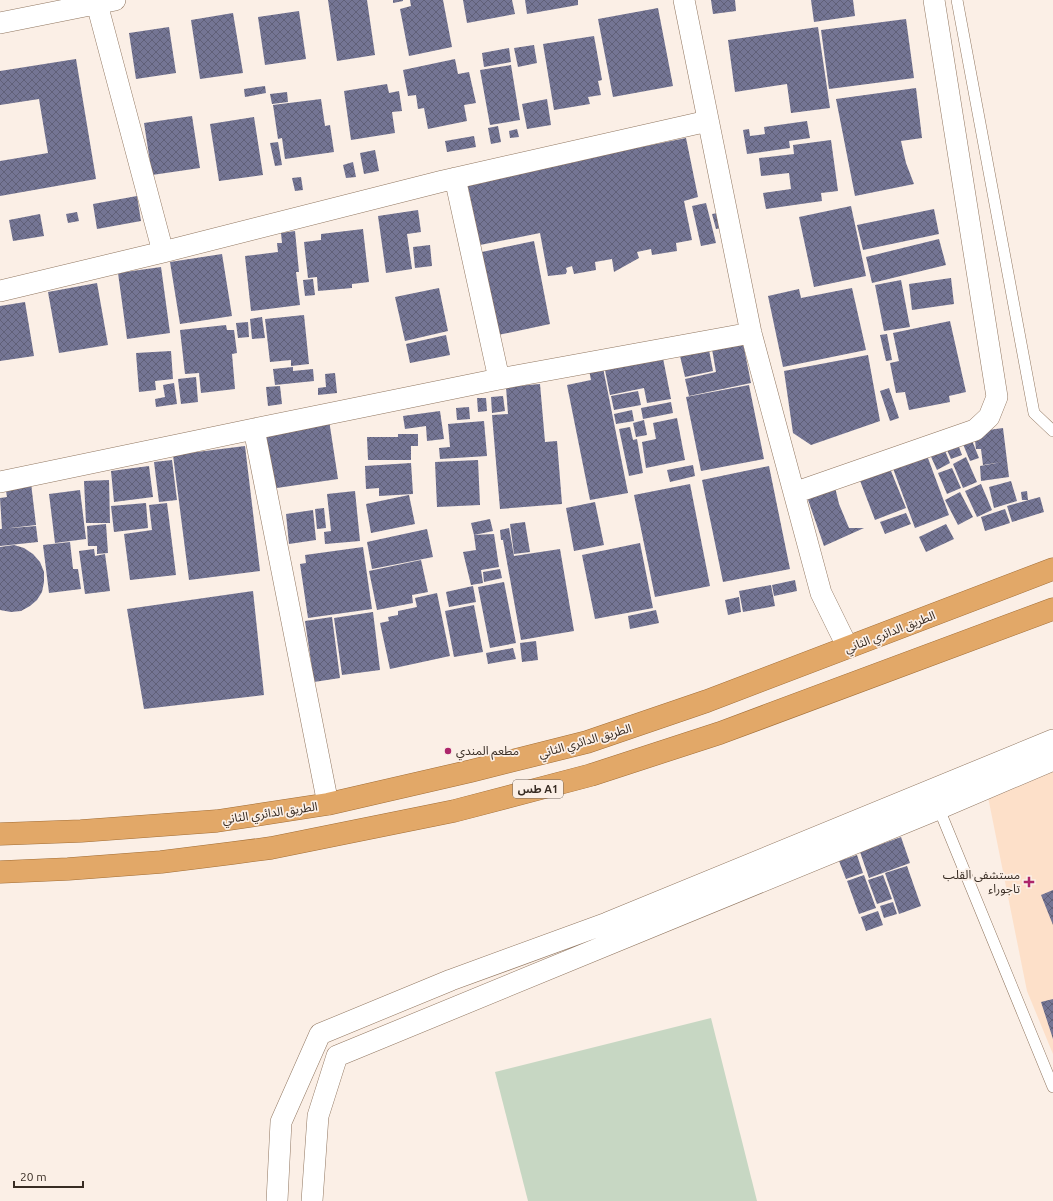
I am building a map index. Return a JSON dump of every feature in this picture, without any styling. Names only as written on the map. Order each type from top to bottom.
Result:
[{"type":"highway","name":"الطريق الدائري الثاني","points":[[0,834],[81,831],[217,820],[328,804],[588,742],[707,701],[1053,570]]},
{"type":"highway","name":"طس A1","points":[[0,872],[68,869],[161,862],[240,852],[278,846],[454,811],[591,775],[720,733],[1053,610]]},
{"type":"street","points":[[684,0],[751,333],[821,593],[848,648]]},
{"type":"street","points":[[794,493],[975,430],[989,417],[997,397],[934,0]]},
{"type":"street","points":[[0,23],[106,2],[163,252]]},
{"type":"street","points":[[0,291],[163,252],[455,178],[708,121]]},
{"type":"street","points":[[455,178],[499,379]]},
{"type":"street","points":[[0,482],[499,379],[751,333]]},
{"type":"street","points":[[254,429],[328,804]]},
{"type":"street","points":[[277,1201],[281,1122],[320,1034],[451,980],[608,923],[931,790],[947,785],[1053,740]]},
{"type":"street","points":[[312,1201],[318,1116],[337,1056],[938,809],[1053,760]]},
{"type":"lane","points":[[957,0],[1034,413],[1053,431]]},
{"type":"lane","points":[[931,790],[1053,1087]]},
{"type":"shaded area","name":"مستشفى القلب تاجوراء","points":[[1053,745],[1053,1054],[1027,991],[983,772]]},
{"type":"green space","points":[[711,1018],[757,1201],[528,1201],[495,1072]]},
{"type":"building","points":[[328,0],[367,0],[375,55],[337,61]]},
{"type":"building","points":[[393,0],[403,0],[403,1],[393,3]]},
{"type":"building","points":[[410,0],[443,0],[452,47],[409,56],[400,9],[411,6]]},
{"type":"building","points":[[463,0],[512,0],[515,14],[467,23]]},
{"type":"building","points":[[525,0],[578,0],[578,5],[527,14]]},
{"type":"building","points":[[711,0],[735,0],[736,11],[713,14]]},
{"type":"building","points":[[811,0],[853,0],[855,16],[814,22]]},
{"type":"building","points":[[658,8],[673,86],[613,97],[598,19]]},
{"type":"building","points":[[299,11],[306,59],[265,65],[258,17]]},
{"type":"building","points":[[233,13],[243,73],[200,79],[191,20]]},
{"type":"building","points":[[906,19],[914,78],[829,89],[821,30]]},
{"type":"building","points":[[169,27],[176,73],[136,79],[129,33]]},
{"type":"building","points":[[818,27],[830,108],[791,113],[787,84],[735,92],[728,40]]},
{"type":"building","points":[[594,36],[602,80],[598,81],[601,95],[588,97],[590,104],[554,110],[543,44]]},
{"type":"building","points":[[534,45],[537,63],[518,67],[514,48]]},
{"type":"building","points":[[509,48],[511,62],[484,67],[482,53]]},
{"type":"building","points":[[76,59],[96,179],[0,196],[0,161],[48,153],[39,99],[0,105],[0,71]]},
{"type":"building","points":[[455,59],[458,74],[469,72],[476,103],[464,105],[467,121],[428,129],[424,108],[418,109],[416,95],[408,96],[403,70]]},
{"type":"building","points":[[511,65],[520,120],[490,125],[480,70]]},
{"type":"building","points":[[387,84],[389,93],[399,91],[402,111],[392,112],[395,133],[351,140],[344,91]]},
{"type":"building","points":[[265,86],[266,93],[245,97],[244,89]]},
{"type":"building","points":[[916,88],[922,138],[901,141],[906,163],[914,184],[855,196],[836,99]]},
{"type":"building","points":[[287,92],[288,102],[272,104],[270,94]]},
{"type":"building","points":[[321,99],[325,126],[330,125],[334,152],[285,159],[282,138],[278,139],[273,105]]},
{"type":"building","points":[[547,99],[551,125],[527,129],[522,104]]},
{"type":"building","points":[[192,116],[200,168],[152,175],[144,123]]},
{"type":"building","points":[[254,117],[263,175],[219,181],[210,124]]},
{"type":"building","points":[[807,121],[810,138],[789,141],[790,148],[747,154],[743,130],[749,129],[750,136],[765,134],[764,127]]},
{"type":"building","points":[[498,126],[501,142],[491,144],[488,128]]},
{"type":"building","points":[[517,129],[519,137],[510,138],[509,131]]},
{"type":"building","points":[[474,136],[476,147],[447,152],[445,141]]},
{"type":"building","points":[[686,138],[698,197],[684,201],[692,240],[676,243],[677,251],[652,255],[651,249],[637,252],[639,258],[614,272],[612,259],[595,262],[596,270],[574,274],[572,266],[566,268],[566,274],[548,276],[540,233],[480,245],[467,182]]},
{"type":"building","points":[[831,140],[838,191],[821,193],[822,201],[766,209],[763,193],[791,189],[789,173],[761,176],[759,158],[794,154],[793,145]]},
{"type":"building","points":[[278,142],[282,165],[275,166],[270,143]]},
{"type":"building","points":[[375,150],[379,171],[364,174],[360,153]]},
{"type":"building","points":[[353,162],[356,177],[346,178],[343,165]]},
{"type":"building","points":[[301,177],[303,190],[295,191],[292,178]]},
{"type":"building","points":[[137,196],[141,221],[97,229],[93,204]]},
{"type":"building","points":[[706,203],[716,243],[701,246],[692,206]]},
{"type":"building","points":[[851,206],[866,276],[814,287],[799,217]]},
{"type":"building","points":[[934,209],[939,234],[863,250],[857,225]]},
{"type":"building","points":[[418,210],[421,232],[407,234],[412,269],[386,273],[378,216]]},
{"type":"building","points":[[77,212],[79,221],[68,223],[66,214]]},
{"type":"building","points":[[724,212],[727,227],[716,229],[712,214]]},
{"type":"building","points":[[40,214],[44,236],[13,241],[9,220]]},
{"type":"building","points":[[363,229],[369,282],[352,284],[352,288],[318,291],[317,277],[308,278],[304,242],[321,240],[321,234]]},
{"type":"building","points":[[295,231],[299,272],[296,272],[300,305],[251,311],[245,256],[278,252],[277,243],[282,243],[281,233]]},
{"type":"building","points":[[939,239],[946,265],[872,283],[866,257]]},
{"type":"building","points":[[534,241],[550,324],[498,335],[482,252]]},
{"type":"building","points":[[430,245],[432,266],[415,268],[413,247]]},
{"type":"building","points":[[222,254],[232,316],[180,324],[170,262]]},
{"type":"building","points":[[161,267],[170,333],[127,339],[118,273]]},
{"type":"building","points":[[951,278],[954,304],[912,310],[909,284]]},
{"type":"building","points":[[313,279],[315,295],[305,296],[303,280]]},
{"type":"building","points":[[901,280],[910,327],[884,331],[875,285]]},
{"type":"building","points":[[97,283],[108,345],[59,353],[48,292]]},
{"type":"building","points":[[439,288],[448,331],[405,341],[395,297]]},
{"type":"building","points":[[852,288],[866,350],[783,367],[768,296],[799,289],[801,298]]},
{"type":"building","points":[[25,302],[34,356],[0,361],[0,306]]},
{"type":"building","points":[[304,315],[309,364],[291,366],[291,360],[270,362],[265,319]]},
{"type":"building","points":[[262,317],[265,338],[252,339],[250,319]]},
{"type":"building","points":[[950,321],[966,392],[949,396],[950,402],[909,410],[905,392],[896,393],[890,363],[899,361],[893,333]]},
{"type":"building","points":[[248,322],[249,337],[238,338],[236,323]]},
{"type":"building","points":[[226,325],[227,330],[234,330],[237,353],[232,354],[235,389],[201,393],[199,373],[185,374],[180,330]]},
{"type":"building","points":[[887,334],[892,360],[886,361],[880,335]]},
{"type":"building","points":[[446,335],[450,355],[410,363],[406,344]]},
{"type":"building","points":[[743,343],[751,383],[689,396],[685,379],[716,372],[712,349]]},
{"type":"building","points":[[709,350],[713,371],[685,377],[680,356]]},
{"type":"building","points":[[171,351],[173,379],[155,381],[156,390],[139,392],[136,353]]},
{"type":"building","points":[[662,353],[671,399],[647,403],[644,388],[610,395],[604,365]]},
{"type":"building","points":[[868,355],[880,421],[811,445],[793,433],[784,371]]},
{"type":"building","points":[[293,367],[293,371],[313,369],[314,381],[275,385],[273,369]]},
{"type":"building","points":[[603,368],[628,493],[590,500],[567,385],[591,380],[589,370]]},
{"type":"building","points":[[335,373],[337,393],[318,395],[318,388],[326,387],[325,374]]},
{"type":"building","points":[[196,377],[198,402],[181,404],[178,379]]},
{"type":"building","points":[[174,383],[177,404],[156,407],[155,399],[165,397],[163,385]]},
{"type":"building","points":[[540,384],[545,442],[557,441],[562,504],[500,509],[492,415],[508,414],[506,387]]},
{"type":"building","points":[[749,385],[764,459],[701,471],[686,397]]},
{"type":"building","points":[[280,386],[282,404],[268,406],[266,387]]},
{"type":"building","points":[[889,388],[899,418],[890,421],[880,391]]},
{"type":"building","points":[[638,391],[641,405],[614,410],[611,396]]},
{"type":"building","points":[[503,396],[505,411],[492,413],[491,397]]},
{"type":"building","points":[[477,398],[486,398],[487,411],[478,412]]},
{"type":"building","points":[[671,402],[673,413],[643,419],[641,408]]},
{"type":"building","points":[[469,407],[470,419],[457,420],[456,408]]},
{"type":"building","points":[[632,410],[634,421],[616,424],[614,414]]},
{"type":"building","points":[[440,411],[444,439],[427,441],[426,426],[405,429],[403,416]]},
{"type":"building","points":[[677,418],[685,460],[646,468],[642,442],[656,439],[653,423]]},
{"type":"building","points":[[329,420],[338,479],[270,489],[261,431]]},
{"type":"building","points":[[644,420],[647,435],[636,437],[633,423]]},
{"type":"building","points":[[484,421],[487,456],[440,459],[439,448],[450,447],[448,424]]},
{"type":"building","points":[[630,427],[633,440],[637,439],[643,473],[629,476],[619,429]]},
{"type":"building","points":[[1003,428],[1009,477],[981,481],[980,466],[1002,462],[983,465],[981,449],[976,449],[974,432]]},
{"type":"building","points":[[969,433],[979,458],[970,461],[960,437]]},
{"type":"building","points":[[398,434],[418,434],[418,446],[411,446],[411,460],[368,460],[367,437],[398,437]]},
{"type":"building","points":[[956,439],[962,455],[951,459],[944,443]]},
{"type":"building","points":[[942,443],[950,463],[937,470],[928,450]]},
{"type":"building","points":[[245,446],[260,571],[189,580],[173,455]]},
{"type":"building","points":[[925,450],[949,515],[915,528],[891,463]]},
{"type":"building","points":[[966,457],[977,482],[963,488],[953,464]]},
{"type":"building","points":[[172,460],[177,500],[159,502],[154,462]]},
{"type":"building","points":[[478,460],[480,505],[437,507],[435,462]]},
{"type":"building","points":[[411,463],[413,494],[379,496],[379,488],[366,489],[365,466]]},
{"type":"building","points":[[693,465],[695,476],[670,482],[667,470]]},
{"type":"building","points":[[149,466],[153,497],[114,502],[111,471]]},
{"type":"building","points":[[769,466],[790,569],[723,582],[702,480]]},
{"type":"building","points":[[889,466],[906,508],[875,520],[859,478]]},
{"type":"building","points":[[952,468],[961,488],[947,494],[938,473]]},
{"type":"building","points":[[109,480],[110,523],[86,523],[84,481]]},
{"type":"building","points":[[1011,481],[1017,501],[994,508],[989,487]]},
{"type":"building","points":[[31,483],[36,525],[2,529],[0,498],[7,497],[5,485]]},
{"type":"building","points":[[834,483],[839,504],[849,528],[864,528],[824,546],[806,494]]},
{"type":"building","points":[[690,484],[710,586],[655,597],[634,495]]},
{"type":"building","points":[[981,484],[992,510],[977,517],[965,491]]},
{"type":"building","points":[[80,490],[86,539],[55,543],[49,494]]},
{"type":"building","points":[[355,491],[360,541],[325,544],[324,532],[331,531],[327,494]]},
{"type":"building","points":[[1027,491],[1028,500],[1022,500],[1021,492]]},
{"type":"building","points":[[960,492],[973,517],[958,525],[945,500]]},
{"type":"building","points":[[409,495],[415,524],[371,533],[366,504]]},
{"type":"building","points":[[1040,497],[1044,512],[1012,522],[1007,506]]},
{"type":"building","points":[[595,502],[604,545],[574,551],[566,508]]},
{"type":"building","points":[[146,503],[148,528],[114,532],[111,506]]},
{"type":"building","points":[[167,503],[176,575],[130,580],[124,534],[152,530],[149,505]]},
{"type":"building","points":[[324,508],[326,528],[317,529],[315,509]]},
{"type":"building","points":[[1005,509],[1010,523],[985,531],[981,517]]},
{"type":"building","points":[[313,510],[316,540],[289,544],[286,514]]},
{"type":"building","points":[[906,513],[911,524],[885,534],[880,522]]},
{"type":"building","points":[[490,519],[493,531],[474,535],[471,523]]},
{"type":"building","points":[[525,522],[530,552],[514,554],[510,524]]},
{"type":"building","points":[[106,524],[108,553],[97,554],[97,546],[88,546],[87,526]]},
{"type":"building","points":[[946,524],[954,539],[926,552],[919,537]]},
{"type":"building","points":[[36,526],[38,542],[0,546],[0,529]]},
{"type":"building","points":[[509,528],[514,556],[560,549],[574,631],[521,640],[503,540],[501,540],[500,530]]},
{"type":"building","points":[[427,529],[433,557],[372,569],[367,542]]},
{"type":"building","points":[[494,534],[499,567],[481,570],[483,583],[471,585],[463,552],[476,550],[474,535]]},
{"type":"building","points":[[70,542],[73,569],[78,569],[81,589],[49,593],[43,545]]},
{"type":"building","points":[[640,543],[653,608],[595,619],[582,555]]},
{"type":"building","points":[[14,545],[24,548],[33,554],[40,562],[44,572],[44,582],[42,592],[37,600],[21,611],[11,612],[0,610],[0,547]]},
{"type":"building","points":[[363,547],[372,609],[308,618],[300,564],[306,563],[305,555]]},
{"type":"building","points":[[94,549],[95,556],[105,554],[110,591],[85,594],[79,551]]},
{"type":"building","points":[[421,560],[428,592],[412,595],[413,603],[377,610],[369,571]]},
{"type":"building","points":[[500,569],[502,578],[484,582],[483,572]]},
{"type":"building","points":[[795,580],[797,591],[774,596],[772,585]]},
{"type":"building","points":[[504,582],[516,643],[490,648],[478,587]]},
{"type":"building","points":[[771,585],[775,606],[743,612],[739,591]]},
{"type":"building","points":[[473,586],[476,602],[449,607],[446,592]]},
{"type":"building","points":[[253,591],[264,695],[144,709],[127,609]]},
{"type":"building","points":[[437,593],[450,656],[390,669],[380,623],[389,621],[388,617],[398,615],[398,611],[417,607],[415,598]]},
{"type":"building","points":[[739,597],[741,612],[728,615],[725,600]]},
{"type":"building","points":[[474,605],[483,652],[454,657],[445,611]]},
{"type":"building","points":[[656,610],[659,623],[630,629],[628,616]]},
{"type":"building","points":[[373,612],[380,670],[342,675],[334,618]]},
{"type":"building","points":[[332,617],[340,678],[314,682],[305,621]]},
{"type":"building","points":[[536,641],[538,660],[522,662],[520,643]]},
{"type":"building","points":[[513,648],[516,659],[488,664],[486,653]]},
{"type":"building","points":[[901,837],[910,863],[869,878],[860,852]]},
{"type":"building","points":[[857,855],[863,873],[846,879],[839,861]]},
{"type":"building","points":[[907,866],[921,906],[899,914],[885,873]]},
{"type":"building","points":[[864,875],[876,908],[859,914],[847,881]]},
{"type":"building","points":[[883,875],[892,899],[877,904],[868,880]]},
{"type":"building","points":[[1053,890],[1053,925],[1041,895]]},
{"type":"building","points":[[893,902],[897,914],[884,918],[880,906]]},
{"type":"building","points":[[878,911],[883,925],[866,931],[861,917]]},
{"type":"building","points":[[1053,999],[1053,1039],[1041,1002]]},
{"type":"place","name":"مطعم المندي","points":[[448,751]]},
{"type":"place","name":"مستشفى القلب تاجوراء","points":[[1029,882]]}]
